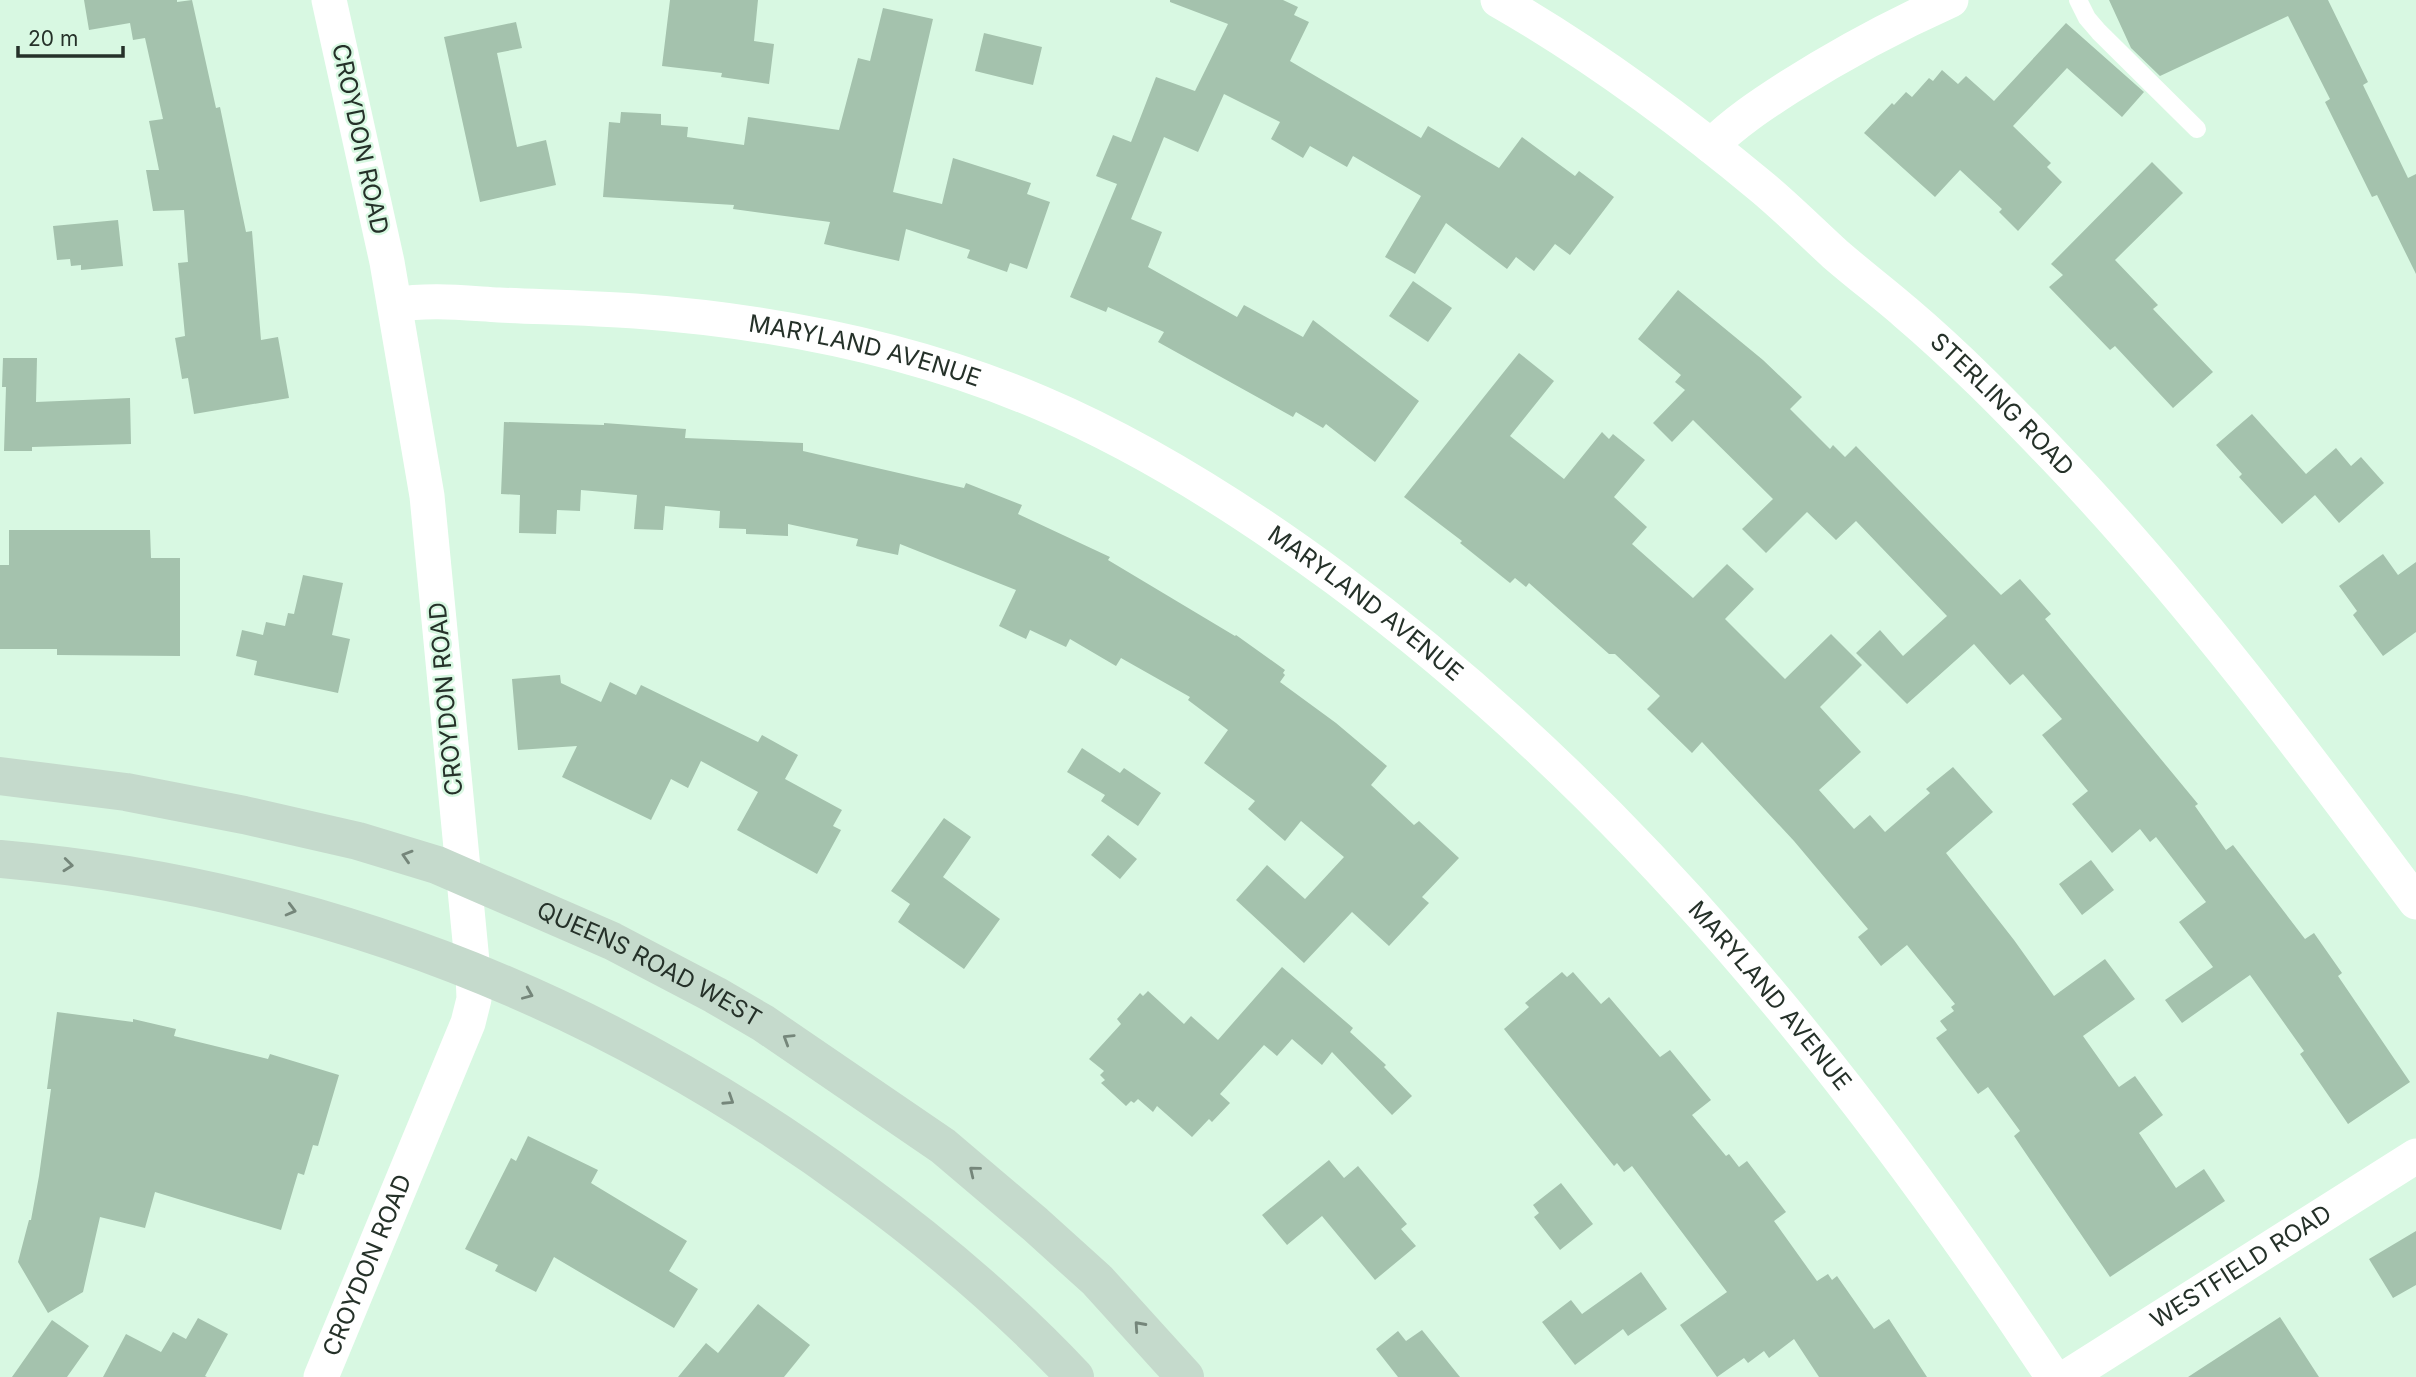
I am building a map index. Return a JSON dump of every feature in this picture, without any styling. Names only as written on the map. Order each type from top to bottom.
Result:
[{"type":"street","name":"CROYDON ROAD","points":[[321,1377],[468,1023],[474,999],[427,496],[395,305],[329,0]]},
{"type":"street","name":"STERLING ROAD","points":[[1498,0],[1581,51],[1711,146],[1924,329],[2003,404],[2144,553],[2226,654],[2416,902]]},
{"type":"street","points":[[1711,146],[1739,121],[1817,69],[1860,44],[1951,0]]},
{"type":"street","name":"MARYLAND AVENUE","points":[[395,305],[440,302],[653,313],[756,326],[850,343],[937,366],[1040,402],[1121,441],[1235,508],[1356,594],[1488,700],[1618,824],[1664,872],[1748,969],[1902,1161],[2053,1377]]},
{"type":"street","name":"QUEENS ROAD WEST","points":[[0,776],[126,792],[358,841],[437,865],[611,941],[715,995],[808,1052],[904,1118],[982,1178],[1068,1253],[1111,1295],[1185,1377]]},
{"type":"street","points":[[0,859],[76,866],[227,893],[377,935],[550,1003],[673,1067],[802,1147],[957,1264],[1075,1377]]},
{"type":"street","name":"WESTFIELD ROAD","points":[[2067,1377],[2416,1156]]},
{"type":"lane","points":[[2078,0],[2087,18],[2099,32],[2197,128]]},
{"type":"building","points":[[84,0],[192,0],[216,108],[220,107],[246,232],[252,231],[261,340],[278,337],[289,398],[194,414],[188,378],[182,379],[175,338],[185,336],[178,263],[188,262],[184,210],[153,211],[146,170],[159,170],[149,121],[163,119],[145,38],[133,40],[130,23],[89,30]]},
{"type":"building","points":[[670,0],[758,0],[754,41],[774,44],[769,84],[721,77],[722,73],[662,66]]},
{"type":"building","points":[[1170,0],[1283,0],[1298,7],[1294,15],[1309,22],[1290,61],[1421,138],[1428,126],[1499,168],[1522,137],[1575,176],[1579,171],[1614,197],[1570,255],[1555,244],[1534,271],[1516,257],[1507,269],[1446,223],[1415,274],[1385,257],[1421,196],[1353,156],[1347,167],[1310,146],[1303,158],[1271,139],[1280,122],[1224,94],[1198,152],[1164,137],[1131,219],[1162,232],[1148,267],[1237,317],[1244,305],[1303,337],[1313,320],[1419,401],[1375,462],[1326,424],[1323,428],[1296,412],[1293,417],[1158,342],[1164,332],[1108,307],[1106,312],[1070,297],[1117,184],[1096,176],[1113,135],[1131,142],[1156,77],[1195,91],[1228,24]]},
{"type":"building","points":[[2109,0],[2328,0],[2368,82],[2363,85],[2408,178],[2416,174],[2416,274],[2377,195],[2372,197],[2325,102],[2330,99],[2288,16],[2160,76],[2131,48]]},
{"type":"building","points":[[883,8],[933,19],[893,192],[942,204],[953,158],[1031,183],[1027,194],[1050,202],[1027,269],[1010,263],[1007,272],[967,258],[970,250],[906,229],[899,261],[824,244],[830,222],[733,209],[734,205],[603,197],[609,122],[620,123],[621,112],[661,114],[661,125],[688,127],[687,137],[744,145],[748,117],[839,130],[858,58],[870,61]]},
{"type":"building","points":[[516,22],[522,48],[497,53],[517,147],[546,140],[556,185],[480,202],[444,37]]},
{"type":"building","points":[[2066,23],[2144,92],[2122,117],[2067,68],[2013,126],[2051,163],[2047,167],[2062,182],[2018,231],[1999,212],[2002,209],[1960,170],[1935,197],[1864,133],[1892,103],[1894,105],[1906,92],[1912,97],[1929,78],[1933,81],[1942,70],[1958,84],[1966,76],[1994,101]]},
{"type":"building","points":[[984,33],[1042,47],[1033,85],[975,71]]},
{"type":"building","points":[[2152,162],[2183,193],[2115,260],[2158,305],[2153,309],[2213,372],[2173,408],[2115,346],[2110,350],[2049,287],[2063,275],[2051,264]]},
{"type":"building","points":[[118,220],[123,266],[81,270],[81,265],[71,266],[70,259],[57,260],[53,226]]},
{"type":"building","points":[[1413,281],[1452,308],[1428,342],[1389,316]]},
{"type":"building","points":[[1678,290],[1763,360],[1802,397],[1790,409],[1830,449],[1833,445],[1845,457],[1856,446],[2001,595],[2020,579],[2051,614],[2045,619],[2198,804],[2195,806],[2226,850],[2233,845],[2305,939],[2314,933],[2342,973],[2338,976],[2410,1082],[2348,1124],[2300,1054],[2304,1051],[2250,975],[2182,1023],[2165,1000],[2213,967],[2179,922],[2206,902],[2156,837],[2150,842],[2140,829],[2112,853],[2072,804],[2088,791],[2042,735],[2062,719],[2023,674],[2010,685],[1974,644],[1907,704],[1856,653],[1880,630],[1903,656],[1947,616],[1856,521],[1836,540],[1807,512],[1766,553],[1742,529],[1773,499],[1693,420],[1672,442],[1653,423],[1685,390],[1675,382],[1681,375],[1638,339]]},
{"type":"building","points":[[1519,353],[1554,381],[1510,436],[1564,479],[1602,432],[1609,439],[1613,434],[1645,460],[1614,497],[1647,527],[1632,544],[1693,598],[1727,564],[1754,589],[1725,619],[1785,679],[1831,634],[1862,665],[1820,707],[1861,752],[1819,790],[1854,829],[1870,815],[1885,832],[1930,793],[1926,789],[1953,767],[1993,812],[1946,853],[2054,996],[2105,959],[2135,999],[2083,1036],[2119,1087],[2135,1076],[2163,1115],[2139,1133],[2176,1188],[2204,1169],[2225,1201],[2110,1277],[2014,1136],[2020,1131],[1988,1087],[1978,1094],[1936,1038],[1947,1030],[1940,1021],[1954,1011],[1951,1007],[1955,1004],[1907,945],[1881,966],[1858,937],[1868,929],[1794,841],[1702,742],[1692,753],[1647,709],[1660,696],[1615,654],[1609,654],[1529,583],[1526,587],[1515,578],[1510,583],[1460,543],[1462,541],[1404,497]]},
{"type":"building","points":[[3,358],[37,358],[36,402],[130,398],[131,444],[32,447],[32,451],[4,451],[6,387],[2,387]]},
{"type":"building","points":[[2252,414],[2306,474],[2336,448],[2351,466],[2361,457],[2384,483],[2339,523],[2315,495],[2282,524],[2239,477],[2242,474],[2216,445]]},
{"type":"building","points":[[504,422],[604,423],[686,429],[685,438],[803,443],[803,451],[964,488],[966,483],[1022,505],[1018,514],[1110,557],[1108,560],[1236,635],[1285,670],[1280,682],[1336,723],[1387,766],[1371,785],[1414,825],[1419,821],[1459,858],[1422,897],[1429,903],[1389,946],[1352,912],[1304,963],[1236,900],[1267,865],[1305,899],[1344,857],[1301,821],[1285,841],[1248,809],[1255,801],[1204,763],[1228,730],[1188,700],[1190,697],[1121,658],[1116,666],[1070,639],[1066,647],[1030,630],[1026,639],[999,626],[1016,590],[900,544],[898,555],[856,546],[858,539],[788,524],[788,536],[746,534],[746,529],[719,528],[720,511],[665,506],[663,530],[634,529],[637,495],[581,490],[580,511],[557,510],[556,534],[519,533],[520,495],[501,494]]},
{"type":"building","points":[[9,530],[150,530],[151,558],[180,558],[180,656],[57,655],[57,649],[0,649],[0,565],[9,565]]},
{"type":"building","points":[[2383,554],[2398,575],[2416,562],[2416,632],[2383,656],[2353,615],[2357,611],[2339,586]]},
{"type":"building","points":[[303,575],[343,583],[332,635],[350,639],[338,693],[254,675],[257,661],[236,656],[242,630],[263,635],[266,622],[285,626],[288,613],[294,614]]},
{"type":"building","points":[[560,675],[561,683],[601,702],[610,682],[636,695],[641,685],[758,742],[762,735],[798,755],[785,779],[842,810],[833,826],[841,830],[817,874],[737,830],[758,792],[701,761],[688,788],[671,779],[651,820],[562,777],[577,746],[518,750],[512,679]]},
{"type":"building","points":[[1082,748],[1120,773],[1124,768],[1161,793],[1138,826],[1101,801],[1105,795],[1067,772]]},
{"type":"building","points":[[944,818],[971,837],[943,877],[1000,919],[964,969],[898,922],[910,904],[891,891]]},
{"type":"building","points":[[1108,835],[1137,859],[1120,879],[1091,855]]},
{"type":"building","points":[[2091,860],[2114,890],[2082,915],[2059,884]]},
{"type":"building","points":[[1282,967],[1353,1028],[1350,1032],[1386,1065],[1384,1067],[1412,1096],[1392,1115],[1332,1052],[1322,1065],[1292,1039],[1277,1056],[1264,1045],[1220,1094],[1230,1103],[1212,1122],[1209,1119],[1192,1137],[1157,1106],[1153,1112],[1138,1099],[1126,1106],[1101,1083],[1105,1080],[1100,1075],[1104,1071],[1089,1059],[1121,1024],[1117,1019],[1140,993],[1143,996],[1148,991],[1184,1024],[1191,1016],[1218,1040]]},
{"type":"building","points":[[1562,972],[1567,977],[1573,972],[1601,1004],[1609,997],[1660,1057],[1670,1050],[1711,1100],[1692,1115],[1726,1156],[1729,1154],[1739,1167],[1747,1161],[1786,1212],[1774,1221],[1817,1281],[1828,1274],[1832,1280],[1837,1276],[1874,1329],[1889,1319],[1927,1377],[1819,1377],[1794,1339],[1769,1358],[1764,1351],[1748,1363],[1744,1358],[1717,1377],[1680,1325],[1727,1292],[1632,1166],[1624,1172],[1617,1163],[1614,1166],[1504,1029],[1529,1007],[1525,1003]]},
{"type":"building","points":[[57,1012],[133,1022],[133,1019],[176,1029],[174,1036],[268,1059],[270,1054],[339,1075],[318,1146],[313,1145],[304,1175],[298,1173],[281,1230],[155,1192],[145,1228],[100,1217],[83,1292],[48,1313],[18,1262],[31,1220],[39,1176],[51,1089],[47,1089]]},
{"type":"building","points":[[528,1136],[598,1170],[591,1183],[687,1241],[669,1271],[698,1289],[674,1328],[554,1257],[536,1292],[495,1271],[498,1265],[465,1249],[511,1158],[516,1161]]},
{"type":"building","points":[[1329,1160],[1344,1178],[1358,1166],[1407,1224],[1401,1229],[1416,1246],[1375,1280],[1322,1216],[1287,1245],[1262,1215]]},
{"type":"building","points":[[1561,1183],[1593,1224],[1560,1250],[1534,1217],[1539,1213],[1533,1205]]},
{"type":"building","points":[[2416,1231],[2416,1285],[2393,1298],[2369,1259]]},
{"type":"building","points":[[1641,1272],[1667,1309],[1628,1336],[1623,1329],[1575,1365],[1542,1322],[1571,1300],[1582,1314]]},
{"type":"building","points":[[758,1304],[810,1345],[784,1377],[678,1377],[706,1343],[718,1353]]},
{"type":"building","points":[[2280,1317],[2319,1377],[2188,1377]]},
{"type":"building","points":[[198,1318],[228,1334],[205,1376],[207,1377],[103,1377],[126,1334],[161,1352],[173,1332],[186,1339]]},
{"type":"building","points":[[52,1320],[89,1346],[67,1377],[12,1377]]},
{"type":"building","points":[[1422,1330],[1460,1377],[1398,1377],[1376,1349],[1398,1331],[1406,1341]]}]
